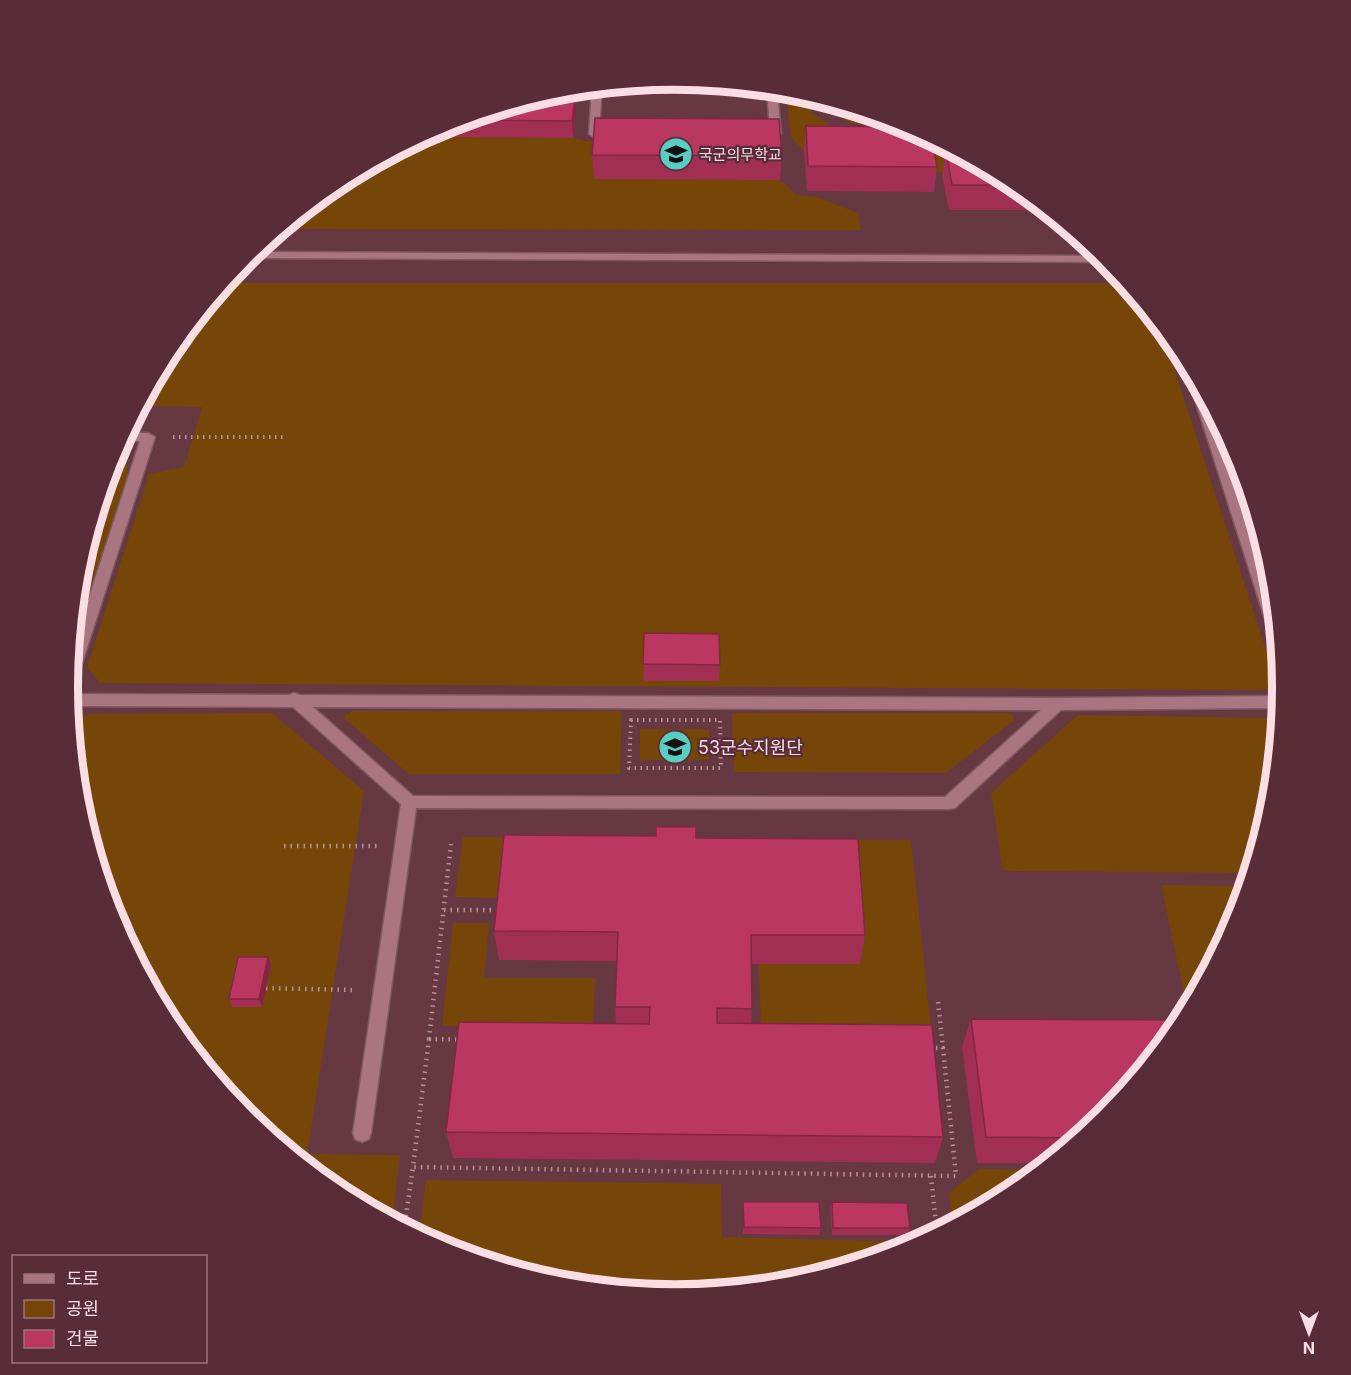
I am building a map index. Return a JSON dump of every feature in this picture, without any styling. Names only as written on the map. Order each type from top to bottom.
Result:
[{"type":"street","points":[[596,95],[594,134],[628,134]]},
{"type":"street","points":[[764,134],[776,134],[773,98]]},
{"type":"street","points":[[264,255],[1089,257]]},
{"type":"street","points":[[1205,412],[1267,604]]},
{"type":"street","points":[[79,651],[148,437],[133,437]]},
{"type":"street","points":[[294,699],[409,802],[950,802],[1058,704]]},
{"type":"street","points":[[78,700],[294,699],[1058,704],[1273,702]]},
{"type":"street","points":[[362,1133],[409,802]]},
{"type":"path","points":[[148,437],[287,437]]},
{"type":"path","points":[[631,720],[720,720],[721,768],[629,768],[631,720]]},
{"type":"path","points":[[405,1220],[451,844]]},
{"type":"path","points":[[284,846],[402,846]]},
{"type":"path","points":[[444,910],[504,910]]},
{"type":"path","points":[[266,988],[382,991]]},
{"type":"path","points":[[413,1167],[956,1176],[938,1002]]},
{"type":"path","points":[[429,1039],[943,1048]]},
{"type":"path","points":[[931,1176],[936,1225]]},
{"type":"green space","points":[[787,100],[805,104],[813,114],[836,129],[896,140],[915,140],[977,172],[930,172],[927,152],[804,151],[791,137]]},
{"type":"green space","points":[[830,110],[879,126],[862,125],[839,117]]},
{"type":"green space","points":[[477,124],[573,138],[780,180],[797,195],[817,197],[858,213],[861,230],[293,229],[312,213],[377,170],[447,135]]},
{"type":"green space","points":[[236,283],[1107,283],[1117,285],[1150,324],[1168,351],[1273,670],[1273,690],[100,683],[87,667],[149,474],[184,467],[202,407],[149,406],[201,324]]},
{"type":"green space","points":[[122,461],[127,464],[129,474],[83,614],[98,533]]},
{"type":"green space","points":[[352,711],[622,711],[620,774],[409,774],[345,719],[346,714]]},
{"type":"green space","points":[[272,713],[364,791],[307,1154],[400,1155],[393,1213],[312,1162],[253,1110],[201,1051],[158,986],[123,916],[98,842],[89,804],[79,727],[81,717],[91,714]]},
{"type":"green space","points":[[732,713],[1010,713],[1013,715],[1013,721],[946,773],[734,772]]},
{"type":"green space","points":[[1078,715],[1272,718],[1262,804],[1243,873],[1003,871],[991,793]]},
{"type":"green space","points":[[640,729],[709,729],[709,760],[640,760]]},
{"type":"green space","points":[[463,837],[657,838],[505,898],[455,897]]},
{"type":"green space","points":[[696,839],[911,840],[931,1028],[761,1027],[759,964]]},
{"type":"green space","points":[[1161,885],[1239,886],[1211,952],[1185,998]]},
{"type":"green space","points":[[453,923],[489,923],[484,978],[595,978],[593,1027],[442,1026]]},
{"type":"green space","points":[[979,1169],[1028,1170],[952,1217],[949,1193]]},
{"type":"green space","points":[[426,1180],[721,1184],[722,1237],[900,1241],[830,1265],[792,1274],[715,1284],[636,1284],[559,1274],[521,1265],[447,1240],[420,1227]]},
{"type":"building","points":[[575,99],[572,121],[489,120],[521,110]]},
{"type":"building","points":[[595,118],[779,119],[782,156],[592,155]]},
{"type":"building","points":[[806,126],[881,127],[934,149],[937,167],[808,166]]},
{"type":"building","points":[[947,156],[998,185],[952,185]]},
{"type":"building","points":[[644,633],[719,634],[720,665],[643,664]]},
{"type":"building","points":[[656,827],[696,827],[696,838],[858,839],[865,935],[751,935],[752,1009],[717,1008],[717,1023],[932,1025],[943,1137],[446,1132],[459,1022],[649,1024],[650,1007],[615,1007],[618,932],[494,931],[504,835],[656,836]]},
{"type":"building","points":[[238,957],[268,957],[259,999],[229,999]]},
{"type":"building","points":[[971,1019],[1171,1020],[1125,1081],[1068,1138],[986,1137]]},
{"type":"building","points":[[743,1202],[819,1202],[821,1228],[744,1227]]},
{"type":"building","points":[[832,1202],[907,1203],[910,1228],[833,1228]]},
{"type":"place","name":"국군의무학교","points":[[676,154]]},
{"type":"place","name":"53군수지원단","points":[[675,747]]}]
